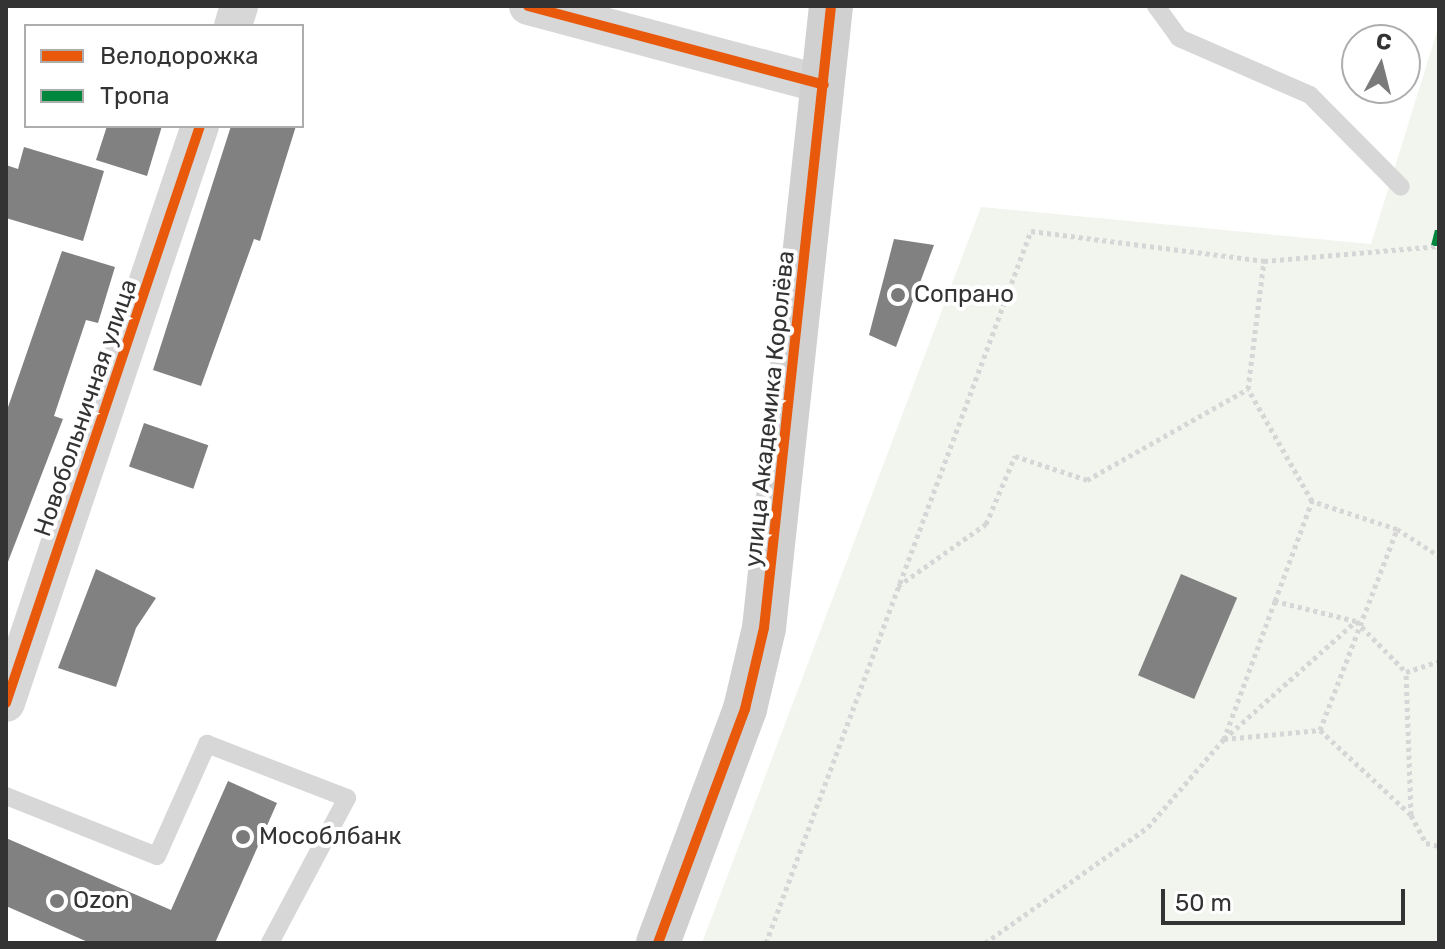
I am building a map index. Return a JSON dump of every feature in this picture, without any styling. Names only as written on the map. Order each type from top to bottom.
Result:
[{"type":"street","points":[[528,6],[824,85]]},
{"type":"street","name":"улица Академика Королёва","points":[[658,943],[745,709],[764,628],[831,6]]},
{"type":"street","name":"Новобольничная улица","points":[[6,703],[199,128]]},
{"type":"lane","points":[[1156,6],[1179,38],[1310,95],[1401,187]]},
{"type":"lane","points":[[6,796],[157,856],[207,744],[347,798],[270,943]]},
{"type":"path","points":[[766,943],[895,588],[1031,231],[1264,261],[1439,246]]},
{"type":"path","points":[[1264,261],[1248,389],[1312,501],[1397,529],[1439,556]]},
{"type":"path","points":[[895,588],[986,524],[1015,456],[1087,480],[1248,389]]},
{"type":"path","points":[[1224,739],[1312,501]]},
{"type":"path","points":[[1320,730],[1356,621],[1397,529]]},
{"type":"path","points":[[1275,601],[1356,621],[1406,672],[1411,815]]},
{"type":"path","points":[[985,943],[1148,827],[1224,739],[1356,621]]},
{"type":"path","points":[[1406,672],[1439,661]]},
{"type":"path","points":[[1224,739],[1320,730],[1411,815],[1426,843],[1439,846]]},
{"type":"shaded area","points":[[1439,25],[1439,943],[702,943],[981,207],[1371,244],[1414,104],[1421,104],[1421,83]]},
{"type":"building","points":[[106,128],[161,128],[147,176],[96,160]]},
{"type":"building","points":[[230,128],[295,128],[260,241],[254,239],[201,386],[153,370]]},
{"type":"building","points":[[24,147],[104,171],[83,241],[6,218],[6,165],[18,169]]},
{"type":"building","name":"Сопрано","points":[[894,239],[934,245],[896,347],[869,335]]},
{"type":"building","points":[[62,251],[115,267],[98,323],[86,320],[54,416],[63,419],[6,567],[6,413]]},
{"type":"building","points":[[144,423],[208,445],[193,489],[129,466]]},
{"type":"building","points":[[96,569],[156,598],[136,628],[116,687],[58,668]]},
{"type":"building","points":[[1181,574],[1237,598],[1194,699],[1138,675]]},
{"type":"building","points":[[228,781],[277,803],[215,943],[90,943],[6,906],[6,838],[171,910]]},
{"type":"marked path","points":[[1435,246],[1439,230]]},
{"type":"cycle path","points":[[528,6],[824,85]]},
{"type":"cycle path","points":[[658,943],[745,709],[764,628],[831,6]]},
{"type":"cycle path","points":[[6,703],[199,128]]},
{"type":"place","name":"Сопрано","points":[[898,295]]},
{"type":"place","name":"Мособлбанк","points":[[243,837]]},
{"type":"place","name":"Ozon","points":[[57,901]]}]
